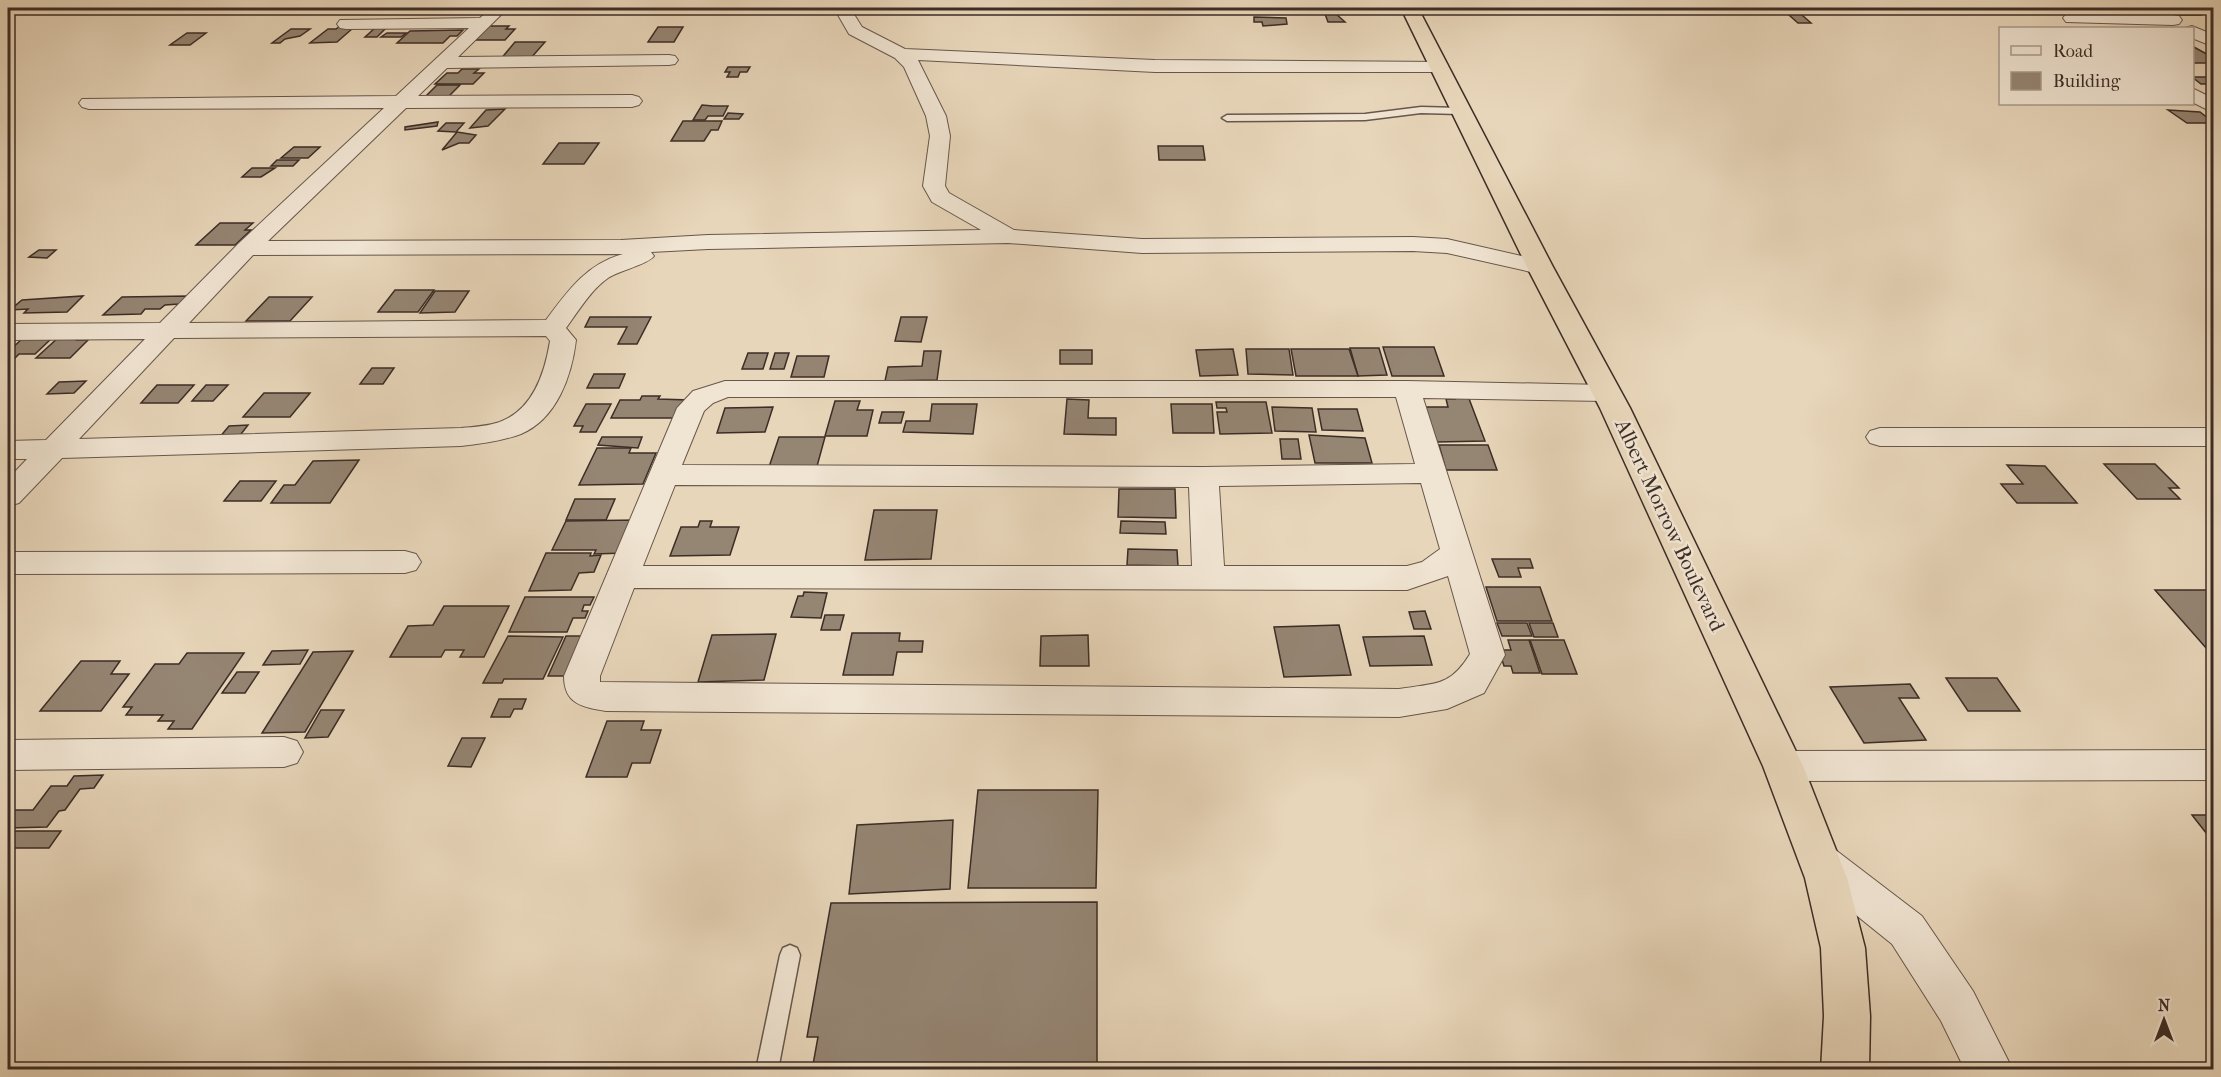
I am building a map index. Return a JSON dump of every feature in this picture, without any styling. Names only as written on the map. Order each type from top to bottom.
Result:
[{"type":"highway","name":"Albert Morrow Boulevard","points":[[1409,8],[1606,393],[1783,766],[1820,861],[1843,948],[1847,1016],[1845,1070]]},
{"type":"street","points":[[842,8],[855,30],[901,54],[912,65],[936,116],[940,136],[934,186],[940,197],[1008,236]]},
{"type":"street","points":[[2055,8],[2087,27]]},
{"type":"street","points":[[2155,8],[2187,27]]},
{"type":"street","points":[[346,24],[491,15]]},
{"type":"street","points":[[8,496],[247,248],[491,15]]},
{"type":"street","points":[[2072,18],[2173,20]]},
{"type":"street","points":[[2194,31],[2214,42]]},
{"type":"street","points":[[901,54],[1155,66],[1438,66]]},
{"type":"street","points":[[443,63],[669,60]]},
{"type":"street","points":[[2194,95],[2214,107]]},
{"type":"street","points":[[89,103],[632,101]]},
{"type":"street","points":[[247,248],[604,247],[708,242],[1008,236],[1142,246],[1413,244],[1447,246],[1540,267]]},
{"type":"street","points":[[553,328],[591,279],[602,269],[617,261],[708,242]]},
{"type":"street","points":[[8,332],[553,328]]},
{"type":"street","points":[[8,450],[462,437],[490,432],[513,426],[534,411],[546,393],[561,355],[563,340],[553,328]]},
{"type":"street","points":[[1407,389],[1434,473],[1455,553],[1488,655],[1471,683],[1447,695],[1400,703],[592,695],[582,688],[582,676],[692,408],[703,397],[725,389],[1407,389],[1606,393]]},
{"type":"street","points":[[1880,437],[2214,437]]},
{"type":"street","points":[[664,475],[1203,477],[1434,473]]},
{"type":"street","points":[[1203,477],[1209,578]]},
{"type":"street","points":[[623,577],[1407,578],[1429,574],[1455,553]]},
{"type":"street","points":[[8,563],[405,562]]},
{"type":"street","points":[[8,755],[284,752]]},
{"type":"street","points":[[1783,766],[2214,765]]},
{"type":"street","points":[[1820,861],[1907,930],[1957,1006],[1990,1070]]},
{"type":"lane","points":[[1227,118],[1365,117],[1421,110],[1460,111]]},
{"type":"lane","points":[[767,1070],[790,955]]},
{"type":"building","points":[[34,8],[63,8],[46,14],[24,14]]},
{"type":"building","points":[[1781,8],[1794,8],[1811,23],[1798,23]]},
{"type":"building","points":[[2164,8],[2188,8],[2202,15],[2178,15]]},
{"type":"building","points":[[1325,14],[1336,14],[1345,22],[1328,22]]},
{"type":"building","points":[[1254,17],[1286,18],[1287,24],[1263,26],[1262,22],[1254,22]]},
{"type":"building","points":[[340,26],[353,28],[337,42],[310,43],[328,29],[336,29]]},
{"type":"building","points":[[487,26],[509,26],[506,29],[515,29],[505,40],[473,40]]},
{"type":"building","points":[[658,27],[683,27],[674,42],[648,42]]},
{"type":"building","points":[[375,28],[386,28],[377,37],[365,37]]},
{"type":"building","points":[[291,29],[310,29],[300,36],[285,39],[280,43],[272,43]]},
{"type":"building","points":[[463,30],[457,36],[450,36],[443,43],[397,43],[410,31]]},
{"type":"building","points":[[187,33],[206,33],[190,45],[170,45]]},
{"type":"building","points":[[387,33],[406,33],[401,37],[381,37]]},
{"type":"building","points":[[515,42],[545,42],[530,59],[500,60]]},
{"type":"building","points":[[2194,47],[2214,58],[2214,63],[2194,63]]},
{"type":"building","points":[[728,67],[750,67],[747,72],[740,72],[738,77],[727,77],[730,72],[725,72]]},
{"type":"building","points":[[462,69],[479,69],[474,73],[484,73],[473,84],[435,84],[447,73],[458,73]]},
{"type":"building","points":[[2194,77],[2214,77],[2214,84],[2201,84]]},
{"type":"building","points":[[437,85],[460,85],[449,96],[426,96]]},
{"type":"building","points":[[702,105],[728,106],[723,116],[708,116],[705,120],[693,120]]},
{"type":"building","points":[[505,109],[488,126],[470,128],[486,110]]},
{"type":"building","points":[[2168,110],[2200,112],[2214,123],[2187,123]]},
{"type":"building","points":[[728,113],[743,114],[739,119],[724,119]]},
{"type":"building","points":[[683,121],[722,121],[718,130],[711,130],[704,141],[671,141]]},
{"type":"building","points":[[438,122],[437,126],[405,130],[405,127]]},
{"type":"building","points":[[446,123],[464,123],[456,132],[438,131]]},
{"type":"building","points":[[457,132],[476,135],[469,143],[459,143],[442,150]]},
{"type":"building","points":[[559,143],[599,143],[584,164],[543,164]]},
{"type":"building","points":[[1158,146],[1203,146],[1205,160],[1159,160]]},
{"type":"building","points":[[294,147],[320,147],[308,158],[281,158]]},
{"type":"building","points":[[277,160],[299,160],[293,166],[271,166]]},
{"type":"building","points":[[252,168],[275,168],[261,177],[242,177]]},
{"type":"building","points":[[220,223],[253,223],[245,230],[251,230],[235,245],[196,245]]},
{"type":"building","points":[[39,250],[56,250],[47,258],[29,257]]},
{"type":"building","points":[[395,290],[434,290],[418,312],[378,312]]},
{"type":"building","points":[[435,291],[469,291],[455,312],[420,313]]},
{"type":"building","points":[[83,296],[67,312],[24,313],[28,309],[10,310],[22,300]]},
{"type":"building","points":[[188,296],[179,304],[165,305],[160,309],[145,309],[141,314],[103,315],[122,297]]},
{"type":"building","points":[[269,297],[312,297],[290,321],[246,321]]},
{"type":"building","points":[[590,317],[651,317],[637,344],[618,344],[627,327],[585,327]]},
{"type":"building","points":[[901,317],[927,317],[921,342],[895,341]]},
{"type":"building","points":[[60,336],[81,336],[77,340],[88,340],[70,358],[36,358]]},
{"type":"building","points":[[23,338],[52,338],[35,354],[19,354],[15,358],[8,358],[8,352]]},
{"type":"building","points":[[1383,347],[1434,347],[1444,376],[1392,376]]},
{"type":"building","points":[[1350,348],[1379,348],[1387,375],[1358,376]]},
{"type":"building","points":[[1233,349],[1238,375],[1200,376],[1196,350]]},
{"type":"building","points":[[1246,349],[1289,349],[1293,375],[1248,374]]},
{"type":"building","points":[[1291,349],[1349,349],[1358,376],[1296,376]]},
{"type":"building","points":[[1060,350],[1092,350],[1092,364],[1060,364]]},
{"type":"building","points":[[924,351],[941,351],[937,380],[885,381],[888,367],[922,366]]},
{"type":"building","points":[[748,353],[768,353],[763,369],[742,369]]},
{"type":"building","points":[[775,353],[789,353],[784,369],[770,369]]},
{"type":"building","points":[[797,356],[829,356],[824,377],[791,377]]},
{"type":"building","points":[[372,368],[394,368],[383,384],[360,384]]},
{"type":"building","points":[[594,374],[625,374],[619,388],[587,388]]},
{"type":"building","points":[[86,381],[74,393],[47,394],[59,382]]},
{"type":"building","points":[[157,385],[194,385],[178,403],[141,403]]},
{"type":"building","points":[[206,385],[228,385],[213,401],[192,401]]},
{"type":"building","points":[[264,393],[310,393],[290,417],[243,417]]},
{"type":"building","points":[[642,396],[689,400],[680,418],[611,418],[620,400],[640,400]]},
{"type":"building","points":[[1454,396],[1468,396],[1485,441],[1437,442],[1425,407],[1448,407],[1446,399],[1455,399]]},
{"type":"building","points":[[1067,399],[1089,400],[1088,418],[1116,418],[1116,435],[1064,434]]},
{"type":"building","points":[[835,401],[860,401],[857,410],[873,410],[867,436],[825,436]]},
{"type":"building","points":[[1216,402],[1266,402],[1272,433],[1220,434],[1217,412],[1227,412],[1226,408],[1217,408]]},
{"type":"building","points":[[586,404],[611,404],[596,432],[580,432],[583,426],[574,426]]},
{"type":"building","points":[[932,404],[977,404],[973,434],[903,432],[906,421],[930,421]]},
{"type":"building","points":[[1171,404],[1212,404],[1214,433],[1173,433]]},
{"type":"building","points":[[773,407],[765,432],[717,433],[725,408]]},
{"type":"building","points":[[1272,407],[1312,408],[1316,432],[1275,431]]},
{"type":"building","points":[[1318,409],[1357,409],[1363,431],[1322,430]]},
{"type":"building","points":[[882,412],[904,412],[901,423],[879,423]]},
{"type":"building","points":[[248,425],[238,438],[219,438],[229,426]]},
{"type":"building","points":[[1309,435],[1365,438],[1372,463],[1315,463]]},
{"type":"building","points":[[602,437],[642,437],[638,448],[598,445]]},
{"type":"building","points":[[779,437],[825,437],[816,470],[768,470]]},
{"type":"building","points":[[1280,439],[1298,439],[1301,459],[1282,459]]},
{"type":"building","points":[[1439,445],[1488,445],[1497,470],[1446,470]]},
{"type":"building","points":[[597,448],[631,448],[629,453],[656,453],[643,484],[579,485]]},
{"type":"building","points":[[359,460],[330,503],[271,503],[284,485],[295,485],[313,461]]},
{"type":"building","points":[[2104,464],[2155,464],[2179,488],[2169,488],[2180,499],[2137,499]]},
{"type":"building","points":[[2007,465],[2045,466],[2077,503],[2017,503],[2001,484],[2023,484]]},
{"type":"building","points":[[240,481],[276,481],[261,501],[224,501]]},
{"type":"building","points":[[1119,489],[1175,489],[1176,518],[1118,517]]},
{"type":"building","points":[[575,499],[615,499],[606,520],[566,520]]},
{"type":"building","points":[[874,510],[937,510],[931,559],[865,560]]},
{"type":"building","points":[[638,520],[625,553],[594,554],[596,550],[552,550],[566,521]]},
{"type":"building","points":[[700,521],[712,521],[710,527],[739,527],[730,555],[670,556],[681,527],[698,527]]},
{"type":"building","points":[[1121,521],[1165,522],[1166,534],[1120,533]]},
{"type":"building","points":[[1128,549],[1177,550],[1178,566],[1127,565]]},
{"type":"building","points":[[546,553],[601,555],[594,572],[579,573],[571,590],[529,591]]},
{"type":"building","points":[[1492,559],[1530,559],[1533,568],[1518,568],[1521,577],[1499,577]]},
{"type":"building","points":[[1486,587],[1540,587],[1552,621],[1497,621]]},
{"type":"building","points":[[2155,590],[2214,590],[2214,649],[2207,649]]},
{"type":"building","points":[[804,592],[827,593],[821,618],[791,617],[798,596],[803,596]]},
{"type":"building","points":[[525,597],[594,597],[590,605],[584,605],[582,611],[588,611],[585,618],[573,618],[567,632],[509,632]]},
{"type":"building","points":[[444,606],[509,606],[484,657],[460,657],[464,650],[445,650],[441,657],[390,657],[408,626],[433,625]]},
{"type":"building","points":[[1425,611],[1431,629],[1414,629],[1409,612]]},
{"type":"building","points":[[825,615],[844,615],[840,630],[821,630]]},
{"type":"building","points":[[1497,623],[1527,623],[1532,636],[1502,636]]},
{"type":"building","points":[[1529,623],[1553,623],[1558,637],[1534,637]]},
{"type":"building","points":[[1339,625],[1351,675],[1284,677],[1274,627]]},
{"type":"building","points":[[852,633],[900,633],[899,641],[923,641],[922,652],[897,652],[893,675],[843,675]]},
{"type":"building","points":[[776,634],[764,680],[698,682],[712,635]]},
{"type":"building","points":[[1088,635],[1089,666],[1040,666],[1041,636]]},
{"type":"building","points":[[508,636],[563,637],[543,679],[504,679],[502,683],[483,683]]},
{"type":"building","points":[[566,636],[587,636],[570,676],[548,676]]},
{"type":"building","points":[[1424,636],[1432,665],[1370,666],[1363,637]]},
{"type":"building","points":[[1508,640],[1529,640],[1540,673],[1513,673],[1511,666],[1504,666],[1499,650],[1511,650]]},
{"type":"building","points":[[1530,640],[1564,640],[1577,674],[1542,674]]},
{"type":"building","points":[[308,650],[300,664],[263,665],[272,651]]},
{"type":"building","points":[[353,651],[305,732],[262,733],[313,652]]},
{"type":"building","points":[[187,653],[244,653],[192,729],[168,729],[174,721],[158,721],[163,715],[126,715],[132,707],[123,707],[155,664],[179,664]]},
{"type":"building","points":[[81,661],[120,661],[111,674],[129,674],[101,711],[40,711]]},
{"type":"building","points":[[237,672],[259,672],[245,693],[222,693]]},
{"type":"building","points":[[1946,678],[1997,678],[2020,711],[1968,711]]},
{"type":"building","points":[[1910,684],[1919,698],[1899,698],[1926,740],[1864,743],[1830,687]]},
{"type":"building","points":[[499,699],[526,699],[522,709],[514,709],[510,717],[491,717]]},
{"type":"building","points":[[321,710],[344,710],[328,737],[305,738]]},
{"type":"building","points":[[607,721],[644,721],[641,730],[661,730],[650,763],[632,763],[627,777],[586,777]]},
{"type":"building","points":[[462,738],[485,738],[471,767],[448,766]]},
{"type":"building","points":[[103,775],[94,788],[80,789],[65,810],[59,811],[47,827],[8,828],[8,810],[33,810],[51,786],[67,786],[74,776]]},
{"type":"building","points":[[978,790],[1098,790],[1096,888],[968,888]]},
{"type":"building","points":[[2192,815],[2214,815],[2214,843]]},
{"type":"building","points":[[953,820],[950,889],[849,894],[857,825]]},
{"type":"building","points":[[8,831],[61,831],[49,848],[8,848]]},
{"type":"building","points":[[1097,902],[1097,1070],[812,1070],[818,1037],[807,1037],[831,903]]}]
